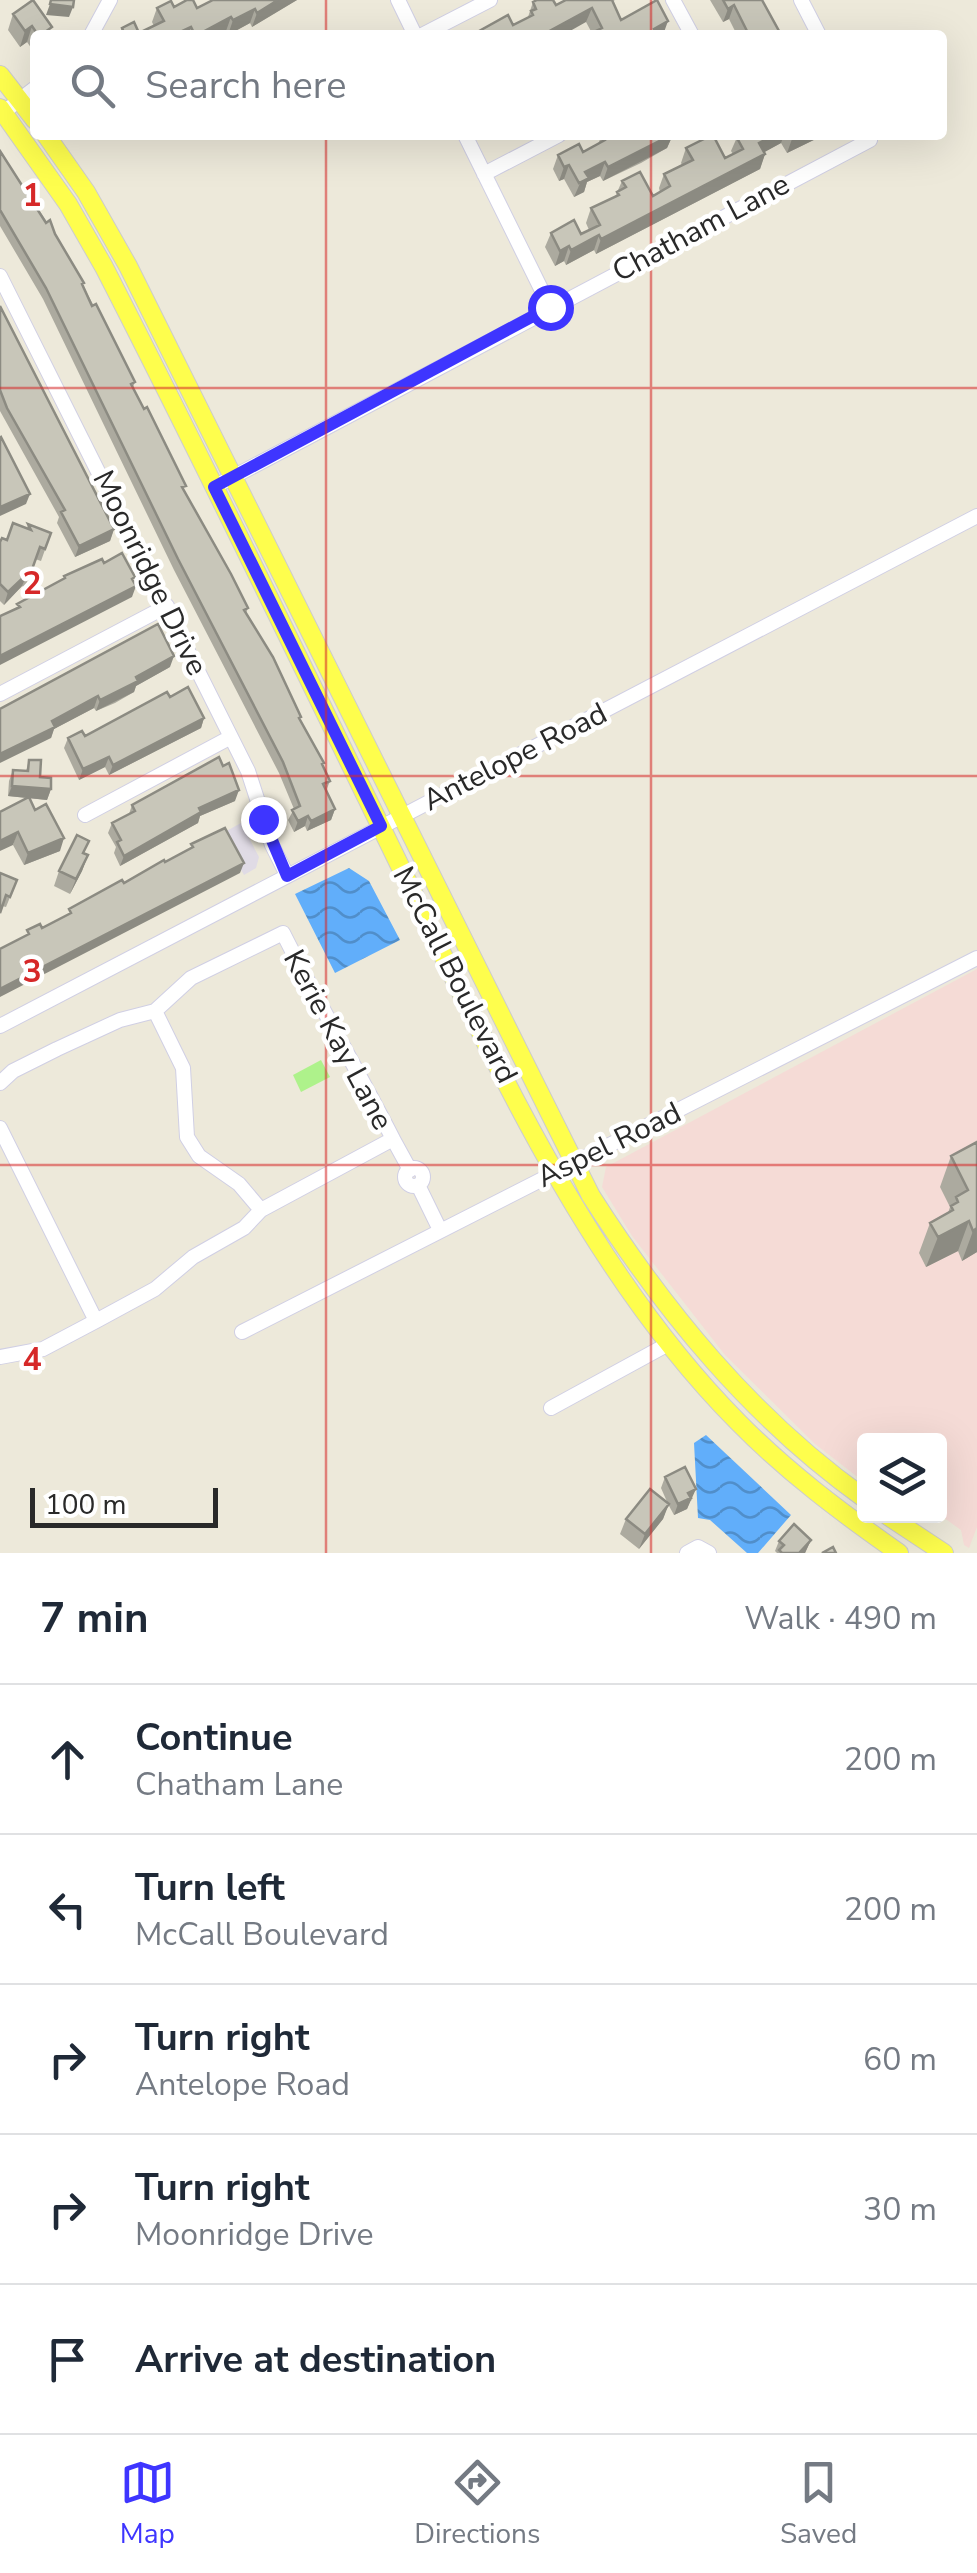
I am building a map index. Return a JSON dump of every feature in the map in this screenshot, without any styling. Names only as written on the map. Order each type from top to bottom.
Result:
[{"type":"main road","points":[[0,74],[30,113]]},
{"type":"main road","name":"McCall Boulevard","points":[[1,112],[87,235],[554,1172],[618,1275],[725,1408],[828,1503],[899,1553]]},
{"type":"main road","name":"McCall Boulevard","points":[[49,140],[102,218],[574,1166],[637,1267],[720,1369],[794,1442],[857,1492]]},
{"type":"main road","points":[[899,1523],[944,1553]]},
{"type":"street","points":[[93,30],[110,0]]},
{"type":"street","points":[[398,0],[416,30]]},
{"type":"street","points":[[429,30],[490,0]]},
{"type":"street","points":[[673,0],[689,30]]},
{"type":"street","points":[[802,0],[817,30]]},
{"type":"street","points":[[1,112],[30,91]]},
{"type":"street","points":[[467,140],[550,307]]},
{"type":"street","points":[[484,174],[549,140]]},
{"type":"street","name":"Chatham Lane","points":[[214,487],[863,140]]},
{"type":"street","name":"Moonridge Drive","points":[[0,276],[248,771],[287,876]]},
{"type":"street","name":"Antelope Road","points":[[0,1026],[977,516]]},
{"type":"street","points":[[0,694],[167,606]]},
{"type":"street","points":[[84,815],[231,737]]},
{"type":"street","name":"Kerie Kay Lane","points":[[0,1083],[13,1071],[57,1049],[120,1020],[155,1010],[190,978],[283,933],[392,1139],[261,1210],[244,1228],[193,1257],[155,1288],[96,1321],[43,1349],[0,1357]]},
{"type":"street","name":"Aspel Road","points":[[242,1332],[977,958]]},
{"type":"street","points":[[155,1010],[183,1068],[182,1103],[187,1137],[198,1156],[239,1184],[261,1210]]},
{"type":"street","points":[[0,1128],[96,1321]]},
{"type":"street","points":[[392,1139],[410,1170],[407,1182],[418,1186],[440,1230]]},
{"type":"street","points":[[550,1408],[670,1343]]},
{"type":"street","points":[[687,1553],[698,1547],[710,1553]]},
{"type":"shaded area","points":[[241,823],[259,857],[256,868],[244,875],[221,834]]},
{"type":"shaded area","points":[[977,969],[977,1527],[969,1548],[964,1545],[961,1530],[947,1520],[947,1433],[857,1433],[857,1477],[815,1444],[725,1355],[632,1236],[602,1187],[606,1167]]},
{"type":"green space","points":[[321,1060],[330,1077],[301,1092],[293,1075]]},
{"type":"water","points":[[349,868],[369,881],[400,940],[335,973],[295,894]]},
{"type":"water","points":[[706,1435],[791,1515],[758,1553],[747,1553],[710,1520],[698,1518],[694,1443]]},
{"type":"building","points":[[33,0],[52,27],[35,30],[32,26],[25,31],[13,14]]},
{"type":"building","points":[[51,0],[74,0],[73,7],[50,4]]},
{"type":"building","points":[[187,0],[193,0],[197,8],[213,0],[278,0],[257,13],[255,9],[233,20],[231,17],[206,30],[145,30],[164,21],[157,8],[171,1],[174,7]]},
{"type":"building","points":[[553,0],[556,5],[566,0],[612,0],[621,20],[657,0],[668,21],[654,30],[598,30],[602,28],[592,8],[551,30],[481,30],[508,15],[513,25],[533,15],[533,2]]},
{"type":"building","points":[[723,0],[762,0],[778,30],[746,30],[734,5],[728,9]]},
{"type":"building","points":[[134,22],[138,30],[123,30],[122,28]]},
{"type":"building","points":[[605,140],[661,140],[608,167],[605,162],[585,172],[589,178],[579,183],[558,155],[579,144],[583,152]]},
{"type":"building","points":[[703,140],[716,140],[725,158],[743,149],[738,140],[765,140],[759,143],[765,154],[601,239],[599,235],[571,250],[569,246],[560,251],[551,233],[574,220],[581,234],[600,225],[591,208],[619,195],[617,192],[626,187],[622,181],[640,172],[653,196],[670,186],[664,174],[693,160],[686,148]]},
{"type":"building","points":[[0,151],[46,223],[50,220],[92,306],[96,304],[135,382],[131,384],[144,409],[147,407],[186,486],[182,487],[231,574],[248,608],[244,610],[273,657],[299,718],[324,763],[330,781],[323,784],[335,809],[311,821],[308,816],[298,821],[292,810],[300,806],[283,762],[178,559],[46,288],[0,210]]},
{"type":"building","points":[[0,306],[114,529],[79,546],[61,512],[65,510],[0,390]]},
{"type":"building","points":[[0,438],[30,494],[0,507]]},
{"type":"building","points":[[13,523],[51,533],[45,549],[40,547],[30,575],[8,592],[0,584],[0,542],[2,538],[7,540]]},
{"type":"building","points":[[122,553],[136,586],[0,656],[0,616],[64,576]]},
{"type":"building","points":[[158,624],[174,656],[136,677],[138,681],[100,700],[98,696],[52,721],[55,727],[0,754],[0,709]]},
{"type":"building","points":[[188,687],[204,718],[113,765],[109,757],[83,769],[68,738],[82,731],[85,736],[167,692],[170,697]]},
{"type":"building","points":[[219,757],[223,766],[229,763],[239,790],[199,808],[201,812],[124,856],[112,823],[135,811],[132,805]]},
{"type":"building","points":[[29,760],[41,760],[40,777],[51,778],[51,789],[12,786],[13,770],[28,771]]},
{"type":"building","points":[[29,797],[35,810],[46,804],[64,838],[28,853],[18,832],[0,841],[0,812]]},
{"type":"building","points":[[225,828],[244,863],[0,989],[0,949],[29,934],[27,930],[40,924],[42,928],[122,880],[124,883]]},
{"type":"building","points":[[77,835],[89,841],[83,853],[88,855],[76,879],[59,871]]},
{"type":"building","points":[[0,873],[17,880],[0,913]]},
{"type":"building","points":[[977,1142],[977,1228],[973,1231],[969,1221],[938,1237],[930,1223],[953,1210],[951,1206],[958,1202],[956,1197],[968,1190],[951,1156]]},
{"type":"building","points":[[685,1467],[696,1489],[688,1493],[691,1498],[678,1504],[665,1477]]},
{"type":"building","points":[[650,1489],[669,1504],[645,1534],[626,1519]]},
{"type":"building","points":[[794,1524],[811,1540],[799,1553],[782,1553],[779,1550],[784,1545],[779,1541]]},
{"type":"route","points":[[263,819],[287,876],[381,826],[214,487],[550,307]]}]
